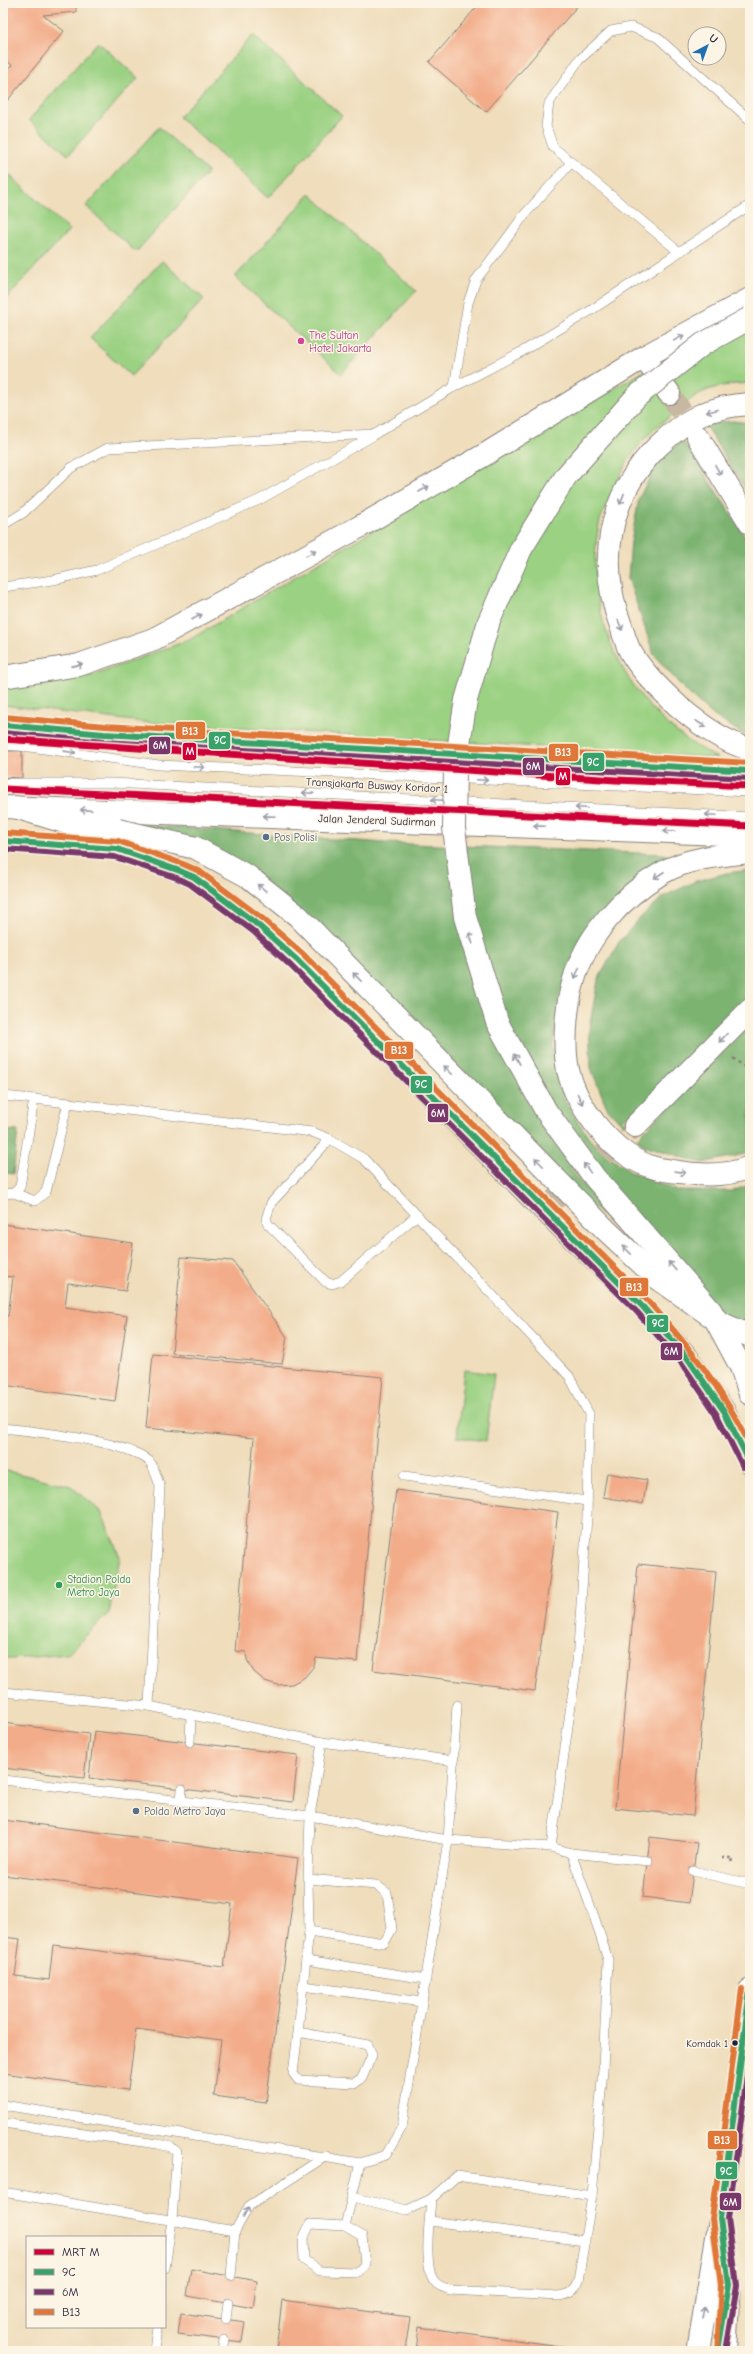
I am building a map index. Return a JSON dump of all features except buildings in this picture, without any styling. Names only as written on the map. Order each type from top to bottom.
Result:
[{"type":"main road","points":[[3,677],[79,665],[154,639],[480,458],[644,357],[750,299]]},
{"type":"main road","points":[[750,318],[703,344],[637,396],[566,476],[521,550],[489,621],[466,700],[455,768],[454,828],[465,917],[497,1022],[546,1111],[595,1178],[711,1311],[741,1367],[750,1394]]},
{"type":"main road","points":[[644,357],[669,394]]},
{"type":"main road","points":[[750,404],[734,405],[702,413],[677,427],[649,455],[626,488],[614,521],[609,544],[608,568],[612,604],[630,651],[658,687],[698,724],[740,747],[750,749]]},
{"type":"main road","points":[[698,437],[750,523]]},
{"type":"main road","points":[[3,725],[104,734],[750,771]]},
{"type":"main road","points":[[9,807],[71,824],[118,830],[196,848],[249,877],[298,916],[606,1230],[656,1277],[721,1323],[750,1336]]},
{"type":"main road","name":"Jalan Jenderal Sudirman","points":[[9,807],[750,835]]},
{"type":"main road","points":[[4,841],[71,824]]},
{"type":"main road","points":[[4,841],[117,849],[194,877],[258,925],[297,960],[531,1197],[643,1307],[686,1356],[724,1411],[750,1462]]},
{"type":"main road","points":[[750,852],[706,857],[663,872],[631,894],[608,918],[586,950],[573,983],[566,1027],[568,1069],[580,1102],[600,1129],[622,1151],[654,1168],[698,1175],[736,1173],[750,1167]]},
{"type":"main road","points":[[635,1126],[750,1010]]},
{"type":"main road","points":[[531,1197],[546,1203],[554,1200]]},
{"type":"main road","points":[[698,2351],[720,2219],[750,1990]]},
{"type":"main road","points":[[720,2219],[729,2285],[725,2351]]},
{"type":"lane","points":[[678,251],[570,164],[553,147],[546,126],[549,103],[579,60],[611,31],[631,27],[657,37],[750,120]]},
{"type":"lane","points":[[454,387],[468,303],[476,280],[525,214],[570,164]]},
{"type":"lane","points":[[3,587],[54,580],[97,570],[259,500],[454,387],[521,352],[590,311],[678,251],[750,205]]},
{"type":"lane","points":[[3,525],[23,513],[71,468],[108,448],[375,434]]},
{"type":"lane","name":"Transjakarta Busway Koridor 1","points":[[3,745],[30,747],[159,765],[750,792]]},
{"type":"lane","name":"Transjakarta Busway Koridor 1","points":[[3,783],[112,783],[750,817]]},
{"type":"lane","points":[[3,1096],[68,1102],[312,1132],[330,1138],[364,1159],[569,1376],[589,1414],[587,1501],[577,1662],[551,1847]]},
{"type":"lane","points":[[14,1193],[20,1187],[34,1099]]},
{"type":"lane","points":[[3,1194],[14,1193],[36,1201],[46,1192],[68,1102]]},
{"type":"lane","points":[[330,1138],[271,1203],[266,1219],[268,1224],[326,1282],[332,1284],[341,1281],[417,1215]]},
{"type":"lane","points":[[3,1428],[57,1434],[123,1448],[149,1461],[160,1486],[149,1706]]},
{"type":"lane","points":[[404,1476],[587,1501]]},
{"type":"lane","points":[[3,1692],[149,1706],[322,1742],[454,1761]]},
{"type":"lane","points":[[3,2105],[326,2156],[360,2164],[386,2155],[402,2127],[448,1840],[457,1706]]},
{"type":"lane","points":[[190,1742],[191,1715]]},
{"type":"lane","points":[[298,2032],[368,2045],[372,2055],[362,2078],[354,2083],[298,2080],[293,2073],[309,1931],[308,1879],[310,1816],[322,1742]]},
{"type":"lane","points":[[3,1780],[310,1816],[448,1840],[551,1847],[571,1853],[648,1861]]},
{"type":"lane","points":[[181,1802],[182,1789]]},
{"type":"lane","points":[[431,2199],[428,2257],[431,2276],[436,2283],[450,2290],[559,2296],[570,2294],[574,2290],[578,2281],[592,2196],[604,2062],[608,1960],[571,1853]]},
{"type":"lane","points":[[693,1871],[750,1884]]},
{"type":"lane","points":[[308,1879],[376,1886],[387,1893],[392,1929],[384,1943],[309,1931]]},
{"type":"lane","points":[[306,1960],[426,1979]]},
{"type":"lane","points":[[303,1986],[422,2002]]},
{"type":"lane","points":[[3,2123],[171,2147],[177,2152],[172,2220],[166,2261]]},
{"type":"lane","points":[[231,2276],[235,2231],[250,2206],[326,2156]]},
{"type":"lane","points":[[345,2226],[360,2164]]},
{"type":"lane","points":[[352,2197],[407,2210],[431,2199],[457,2176],[592,2196]]},
{"type":"lane","points":[[3,2192],[235,2231]]},
{"type":"lane","points":[[430,2221],[585,2240]]},
{"type":"lane","points":[[310,2224],[345,2226],[362,2236],[365,2264],[358,2272],[320,2271],[304,2260],[303,2239],[310,2224]]},
{"type":"lane","points":[[718,2351],[729,2285]]},
{"type":"lane","points":[[226,2319],[228,2303]]},
{"type":"lane","points":[[154,2351],[157,2328]]},
{"type":"lane","points":[[222,2351],[224,2340]]},
{"type":"path","points":[[722,1858],[733,1858]]},
{"type":"green space","points":[[253,35],[342,116],[268,198],[179,117]]},
{"type":"green space","points":[[98,42],[138,78],[68,155],[29,120]]},
{"type":"green space","points":[[159,127],[208,172],[136,252],[86,206]]},
{"type":"green space","points":[[3,169],[69,230],[3,302]]},
{"type":"green space","points":[[310,194],[416,291],[341,374],[235,277]]},
{"type":"green space","points":[[162,261],[204,299],[131,376],[90,338]]},
{"type":"green space","points":[[750,310],[750,383],[716,388],[697,395],[661,424],[636,449],[618,479],[601,517],[595,560],[597,595],[606,629],[619,661],[638,691],[660,718],[687,740],[718,758],[142,722],[3,705],[3,685],[94,675],[189,640],[478,467]]},
{"type":"green space","points":[[733,421],[750,423],[750,496],[706,427],[717,422]]},
{"type":"green space","points":[[682,439],[750,543],[750,738],[714,716],[685,690],[654,655],[628,578],[631,542],[639,498],[656,465]]},
{"type":"green space","points":[[50,818],[385,843],[664,854],[669,856],[560,993],[553,1047],[563,1096],[576,1119],[593,1143],[629,1171],[678,1191],[731,1191],[750,1185],[750,1336],[682,1295],[298,916],[196,848]]},
{"type":"green space","points":[[750,870],[750,997],[623,1125],[607,1108],[591,1068],[589,1029],[598,980],[619,942],[642,916],[663,897],[696,881],[727,873]]},
{"type":"green space","points":[[750,1025],[750,1153],[702,1163],[643,1145],[637,1138]]},
{"type":"green space","points":[[3,1130],[18,1131],[13,1174],[3,1172]]},
{"type":"green space","points":[[464,1370],[494,1374],[486,1441],[457,1437]]},
{"type":"green space","name":"Stadion Polda Metro Jaya","points":[[3,1470],[71,1486],[101,1512],[120,1557],[109,1613],[68,1654],[11,1659],[3,1657]]},
{"type":"tunnel","points":[[669,393],[698,437]]},
{"type":"tunnel","points":[[554,1200],[635,1126]]},
{"type":"metro line","name":"M","points":[[3,739],[616,780],[750,786]]},
{"type":"metro line","name":"M","points":[[3,789],[750,826]]},
{"type":"transit line","name":"B13","points":[[4,717],[105,726],[750,763]]},
{"type":"transit line","name":"9C","points":[[3,725],[104,734],[750,771]]},
{"type":"transit line","name":"6M","points":[[3,733],[104,742],[750,779]]},
{"type":"transit line","name":"B13","points":[[4,833],[118,841],[199,871],[263,919],[303,954],[649,1302],[679,1336],[705,1370],[728,1405],[750,1445]]},
{"type":"transit line","name":"9C","points":[[3,841],[117,849],[194,877],[258,925],[297,960],[643,1307],[686,1356],[724,1411],[750,1463]]},
{"type":"transit line","name":"6M","points":[[3,849],[115,857],[177,878],[190,884],[253,931],[291,966],[637,1312],[680,1361],[717,1415],[743,1467]]},
{"type":"transit line","name":"B13","points":[[717,2351],[721,2285],[712,2219],[742,1989]]},
{"type":"transit line","name":"9C","points":[[718,2351],[729,2285],[720,2219],[750,1990]]},
{"type":"transit line","name":"6M","points":[[726,2351],[737,2286],[728,2219],[750,2052]]},
{"type":"place","name":"The Sultan Hotel Jakarta","points":[[301,341]]},
{"type":"place","name":"Pos Polisi","points":[[266,837]]},
{"type":"place","name":"Stadion Polda Metro Jaya","points":[[59,1585]]},
{"type":"place","name":"Polda Metro Jaya","points":[[136,1811]]},
{"type":"place","name":"Komdak 1","points":[[735,2043]]}]
